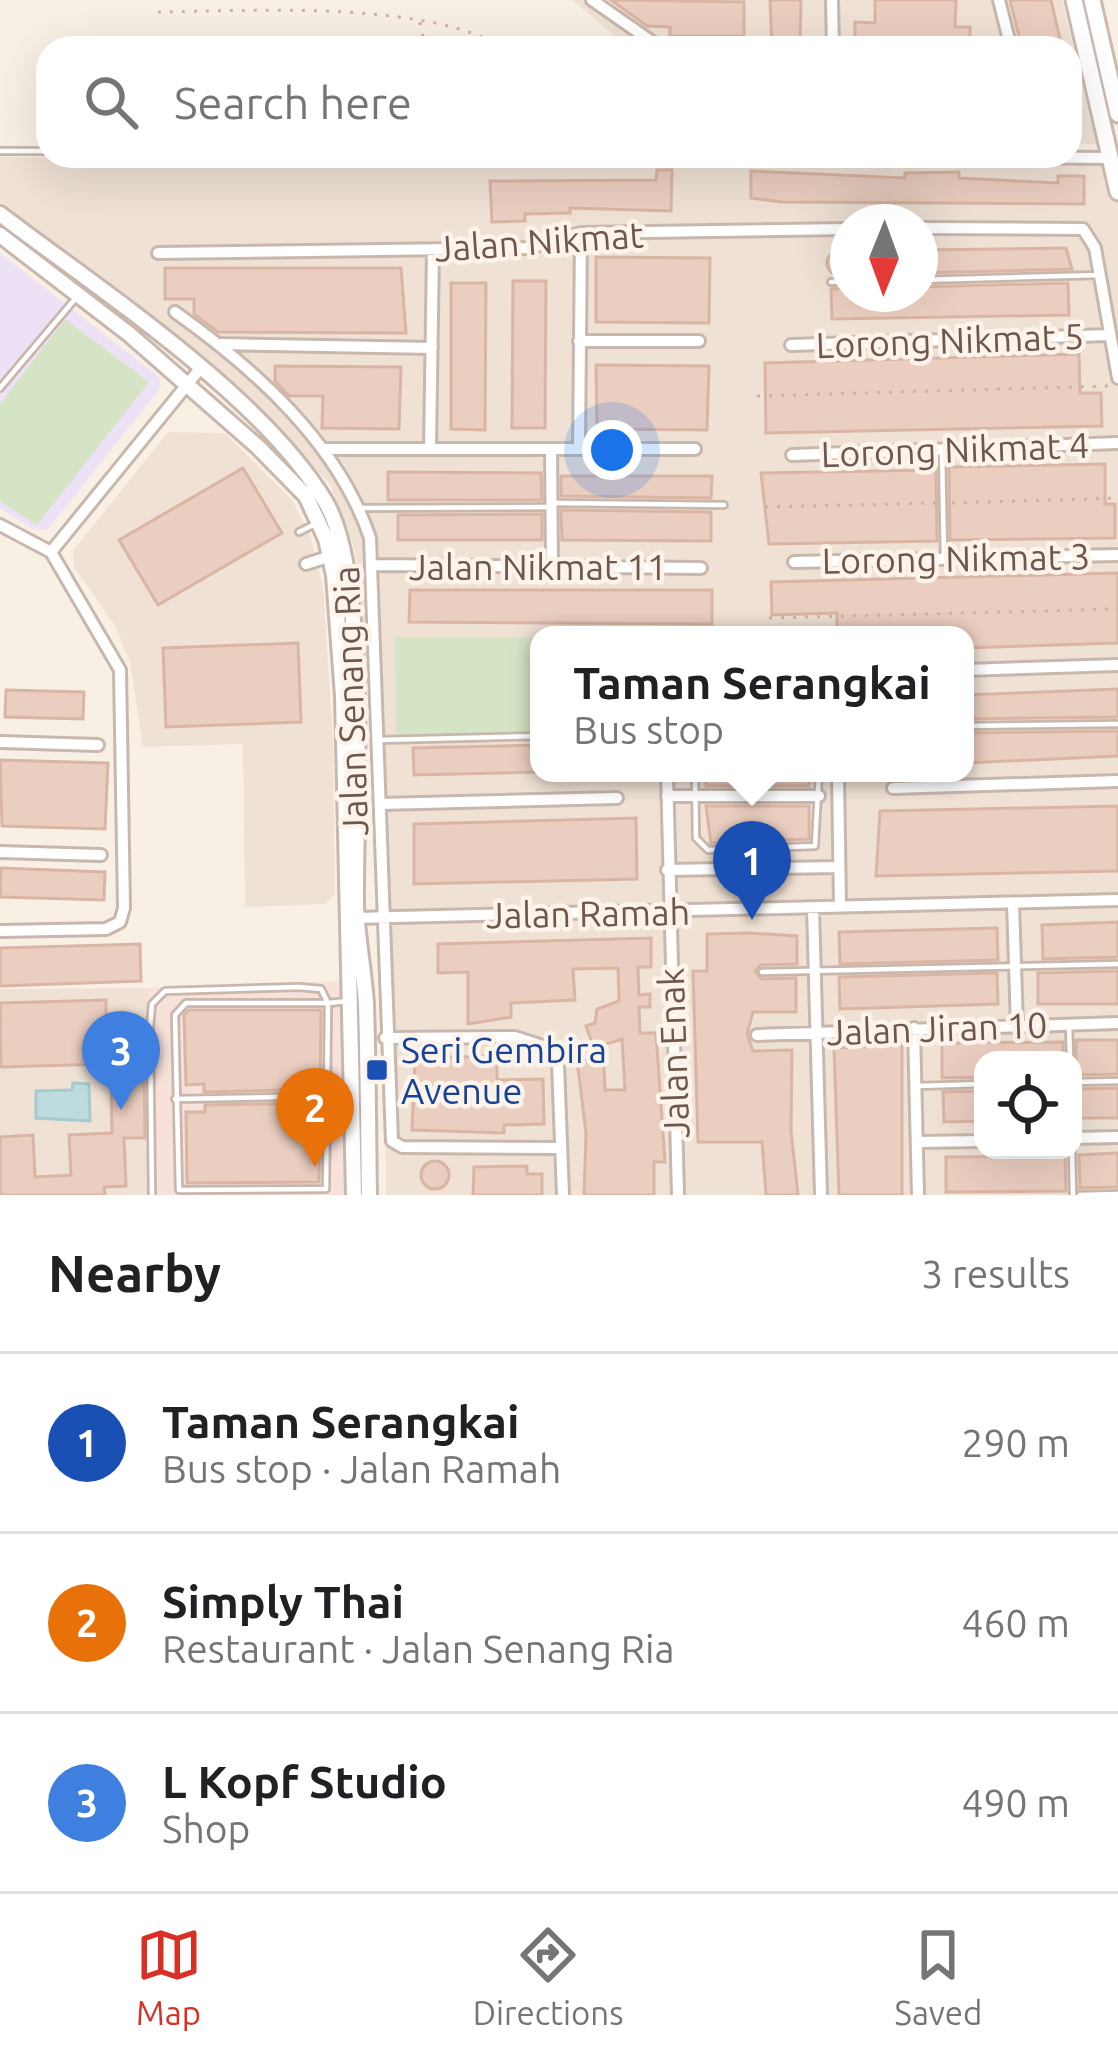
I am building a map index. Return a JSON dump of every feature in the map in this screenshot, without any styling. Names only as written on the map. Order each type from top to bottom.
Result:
[{"type":"main road","points":[[1074,0],[1118,192]]},
{"type":"main road","points":[[1092,0],[1118,114]]},
{"type":"street","points":[[592,0],[644,36]]},
{"type":"street","points":[[832,0],[832,36]]},
{"type":"street","points":[[999,0],[1008,36]]},
{"type":"street","points":[[1082,158],[1112,158]]},
{"type":"street","name":"Jalan Senang Ria","points":[[0,214],[199,370],[264,428],[314,485],[338,554],[355,692],[348,1001],[354,1195]]},
{"type":"street","points":[[938,228],[1072,226],[1091,236],[1113,382]]},
{"type":"street","name":"Jalan Nikmat","points":[[158,253],[528,248],[581,233],[830,229]]},
{"type":"street","points":[[578,449],[581,233]]},
{"type":"street","name":"Jalan Senang Ria","points":[[0,235],[188,385],[292,481],[338,554]]},
{"type":"street","points":[[430,448],[433,250]]},
{"type":"street","points":[[175,312],[220,344],[326,449],[360,508],[375,565],[385,1038],[392,1141],[402,1147],[560,1148]]},
{"type":"street","name":"Lorong Nikmat 5","points":[[791,345],[1109,335]]},
{"type":"street","points":[[579,341],[699,341]]},
{"type":"street","points":[[220,344],[431,348]]},
{"type":"street","points":[[51,552],[199,370]]},
{"type":"street","name":"Lorong Nikmat 4","points":[[792,455],[1118,443]]},
{"type":"street","points":[[550,448],[552,566]]},
{"type":"street","points":[[326,449],[695,449]]},
{"type":"street","points":[[0,525],[51,552],[120,670],[121,922],[106,929],[0,931]]},
{"type":"street","points":[[306,564],[338,554]]},
{"type":"street","name":"Lorong Nikmat 3","points":[[794,562],[1118,554]]},
{"type":"street","name":"Jalan Nikmat 11","points":[[375,565],[701,568]]},
{"type":"street","points":[[974,670],[1118,664]]},
{"type":"street","points":[[0,742],[98,745]]},
{"type":"street","points":[[892,788],[1118,781]]},
{"type":"street","name":"Jalan Enak","points":[[667,782],[678,1195]]},
{"type":"street","points":[[838,782],[840,907]]},
{"type":"street","points":[[667,796],[819,796]]},
{"type":"street","points":[[381,804],[617,798]]},
{"type":"street","points":[[0,852],[101,855]]},
{"type":"street","points":[[667,870],[839,867]]},
{"type":"street","name":"Jalan Ramah","points":[[351,918],[1118,900]]},
{"type":"street","points":[[1013,903],[1017,1026]]},
{"type":"street","points":[[814,908],[820,1195]]},
{"type":"street","name":"Jalan Senang Ria","points":[[351,918],[366,1001],[369,1195]]},
{"type":"street","name":"Jalan Jiran 10","points":[[757,1035],[1118,1023]]},
{"type":"street","points":[[914,1028],[918,1195]]},
{"type":"street","points":[[385,1038],[515,1036],[543,1044],[558,1064],[563,1194]]},
{"type":"street","points":[[1082,1138],[1118,1137]]},
{"type":"street","points":[[916,1142],[974,1141]]},
{"type":"lane","points":[[0,151],[36,151]]},
{"type":"lane","points":[[938,280],[1100,275]]},
{"type":"lane","points":[[0,388],[79,295]]},
{"type":"lane","points":[[942,449],[944,559]]},
{"type":"lane","points":[[360,508],[724,505]]},
{"type":"lane","points":[[299,532],[319,522]]},
{"type":"lane","points":[[974,726],[1118,724]]},
{"type":"lane","points":[[379,740],[530,736]]},
{"type":"lane","points":[[695,782],[696,838],[704,849],[788,850],[812,848],[818,842],[819,782]]},
{"type":"lane","points":[[762,972],[1118,964]]},
{"type":"lane","points":[[242,988],[242,997]]},
{"type":"lane","points":[[152,1195],[152,1004],[165,991],[316,988],[325,992],[328,1003],[329,1181],[317,1193],[179,1190],[175,1015],[182,1004],[328,1003],[366,1001]]},
{"type":"lane","points":[[1069,1024],[1070,1051]]},
{"type":"lane","points":[[1082,1082],[1118,1081]]},
{"type":"lane","points":[[915,1086],[974,1084]]},
{"type":"lane","points":[[175,1099],[327,1096]]},
{"type":"lane","points":[[1073,1159],[1077,1195],[1118,1194]]},
{"type":"path","points":[[158,12],[421,20],[452,23],[479,36]]},
{"type":"path","points":[[421,20],[423,36]]},
{"type":"path","points":[[757,396],[1113,382]]},
{"type":"path","points":[[769,618],[1118,609]]},
{"type":"shaded area","points":[[572,0],[1062,0],[1070,36],[615,36]]},
{"type":"shaded area","points":[[1082,85],[1096,144],[1082,144]]},
{"type":"shaded area","points":[[0,157],[36,157],[36,168],[1082,168],[1082,158],[1112,158],[1118,194],[1118,1195],[386,1195],[383,918],[362,601],[355,551],[330,484],[232,381],[0,212]]},
{"type":"shaded area","points":[[0,253],[159,377],[161,387],[48,529],[34,530],[0,508]]},
{"type":"shaded area","points":[[168,432],[225,433],[292,500],[310,535],[323,586],[333,741],[335,894],[325,904],[245,907],[243,744],[143,747],[130,662],[114,624],[74,567],[73,551]]},
{"type":"shaded area","name":"Seri Gembira Avenue","points":[[345,981],[348,1195],[148,1195],[147,988]]},
{"type":"shaded area","points":[[147,988],[148,1195],[0,1195],[0,989]]},
{"type":"green space","points":[[65,319],[149,382],[37,525],[0,501],[0,404]]},
{"type":"green space","points":[[395,637],[530,638],[530,731],[396,735]]},
{"type":"water","points":[[73,1083],[89,1084],[90,1121],[36,1118],[36,1091],[72,1090]]},
{"type":"building","points":[[611,0],[744,2],[744,36],[670,36],[670,27],[647,26]]},
{"type":"building","points":[[770,0],[801,0],[800,36],[772,36]]},
{"type":"building","points":[[875,0],[956,0],[955,27],[970,27],[970,36],[855,36],[855,22],[875,23]]},
{"type":"building","points":[[1010,0],[1051,0],[1059,36],[1019,36]]},
{"type":"building","points":[[657,170],[672,170],[671,211],[570,208],[570,213],[525,214],[525,221],[492,222],[490,181],[656,180]]},
{"type":"building","points":[[751,171],[905,178],[905,173],[959,172],[959,178],[1058,183],[1058,176],[1084,176],[1084,204],[781,202],[751,198]]},
{"type":"building","points":[[1066,248],[1072,269],[938,273],[938,250]]},
{"type":"building","points":[[596,257],[710,258],[709,323],[596,322]]},
{"type":"building","points":[[165,268],[401,268],[406,333],[218,332],[194,314],[194,299],[165,299]]},
{"type":"building","points":[[513,281],[546,281],[545,428],[512,428]]},
{"type":"building","points":[[451,283],[486,283],[485,430],[451,429]]},
{"type":"building","points":[[1068,283],[1069,315],[832,319],[832,312],[938,312],[938,287]]},
{"type":"building","points":[[1079,354],[1080,393],[1101,393],[1102,426],[766,433],[765,363]]},
{"type":"building","points":[[596,365],[709,366],[707,430],[597,429]]},
{"type":"building","points":[[275,366],[401,367],[399,429],[322,428],[323,396],[289,396],[275,381]]},
{"type":"building","points":[[1105,464],[1105,504],[1115,504],[1115,538],[950,540],[949,467]]},
{"type":"building","points":[[243,468],[282,533],[158,605],[119,540]]},
{"type":"building","points":[[936,470],[937,541],[769,544],[761,473]]},
{"type":"building","points":[[388,472],[541,473],[542,500],[388,500]]},
{"type":"building","points":[[561,476],[712,476],[711,498],[561,496]]},
{"type":"building","points":[[561,510],[711,512],[711,541],[562,540]]},
{"type":"building","points":[[542,514],[542,540],[398,540],[398,515]]},
{"type":"building","points":[[1118,573],[1118,643],[974,648],[974,626],[837,626],[837,613],[772,615],[771,582]]},
{"type":"building","points":[[410,590],[712,590],[712,624],[409,622]]},
{"type":"building","points":[[298,643],[301,722],[166,727],[163,648]]},
{"type":"building","points":[[1118,689],[1118,717],[974,719],[974,695]]},
{"type":"building","points":[[6,690],[84,692],[83,719],[5,717]]},
{"type":"building","points":[[1118,731],[1118,756],[974,763],[974,733]]},
{"type":"building","points":[[530,745],[530,772],[414,775],[413,748]]},
{"type":"building","points":[[0,760],[108,763],[105,829],[2,826]]},
{"type":"building","points":[[706,782],[809,782],[809,786],[706,786]]},
{"type":"building","points":[[706,806],[809,806],[809,839],[711,843]]},
{"type":"building","points":[[1118,806],[1118,871],[876,876],[880,811]]},
{"type":"building","points":[[636,818],[637,879],[414,884],[414,824]]},
{"type":"building","points":[[1,868],[105,872],[104,900],[0,897]]},
{"type":"building","points":[[1118,922],[1118,957],[1043,959],[1042,925]]},
{"type":"building","points":[[997,928],[998,960],[840,964],[839,932]]},
{"type":"building","points":[[707,934],[797,936],[797,964],[761,965],[755,971],[761,979],[796,978],[796,1012],[753,1012],[747,1034],[753,1051],[792,1050],[791,1131],[798,1195],[766,1195],[762,1142],[698,1142],[693,971],[707,971]]},
{"type":"building","points":[[651,938],[651,967],[638,967],[639,995],[650,994],[650,1007],[639,1007],[640,1033],[656,1033],[665,1162],[654,1162],[654,1195],[584,1195],[586,1133],[577,1060],[598,1059],[586,1026],[595,1023],[597,1009],[619,1001],[618,968],[573,969],[575,1000],[511,1003],[511,1017],[468,1024],[468,972],[438,973],[438,944]],"holes":[[[622,1039],[625,1090],[605,1090],[603,1045]]]},
{"type":"building","points":[[140,944],[141,981],[0,986],[0,948]]},
{"type":"building","points":[[1118,971],[1118,1004],[1038,1004],[1038,973]]},
{"type":"building","points":[[997,973],[998,1004],[840,1009],[839,977]]},
{"type":"building","points":[[106,1000],[106,1014],[116,1014],[117,1052],[107,1052],[107,1064],[1,1067],[0,1003]]},
{"type":"building","points":[[189,1010],[321,1010],[320,1089],[204,1092],[204,1084],[186,1085],[184,1015]]},
{"type":"building","points":[[1076,1040],[1118,1040],[1118,1074],[1082,1075],[1082,1051],[1076,1051]]},
{"type":"building","points":[[1063,1042],[1063,1051],[974,1051],[974,1077],[942,1078],[942,1043]]},
{"type":"building","points":[[902,1045],[902,1195],[839,1195],[834,1048]]},
{"type":"building","points":[[497,1056],[497,1080],[543,1079],[544,1124],[504,1125],[504,1133],[412,1130],[415,1058]]},
{"type":"building","points":[[111,1074],[144,1074],[145,1138],[124,1138],[126,1186],[104,1187],[105,1195],[0,1195],[0,1137],[33,1135],[35,1177],[71,1175],[69,1135],[112,1133]]},
{"type":"building","points":[[1118,1088],[1118,1118],[1082,1118],[1082,1089]]},
{"type":"building","points":[[974,1091],[974,1121],[944,1122],[943,1092]]},
{"type":"building","points":[[320,1103],[319,1182],[187,1183],[186,1112],[205,1112],[205,1105]]},
{"type":"building","points":[[1118,1153],[1118,1187],[1080,1188],[1082,1155]]},
{"type":"building","points":[[946,1157],[1065,1159],[1066,1191],[946,1192]]},
{"type":"building","points":[[435,1161],[445,1165],[449,1175],[445,1185],[435,1189],[425,1185],[421,1175],[425,1165]]},
{"type":"building","points":[[527,1166],[527,1174],[542,1174],[542,1195],[473,1195],[474,1167]]},
{"type":"place","name":"Taman Serangkai","points":[[752,920]]},
{"type":"place","name":"Seri Gembira Avenue","points":[[377,1070]]},
{"type":"place","name":"L Kopf Studio","points":[[121,1110]]},
{"type":"place","name":"Simply Thai","points":[[315,1167]]}]
